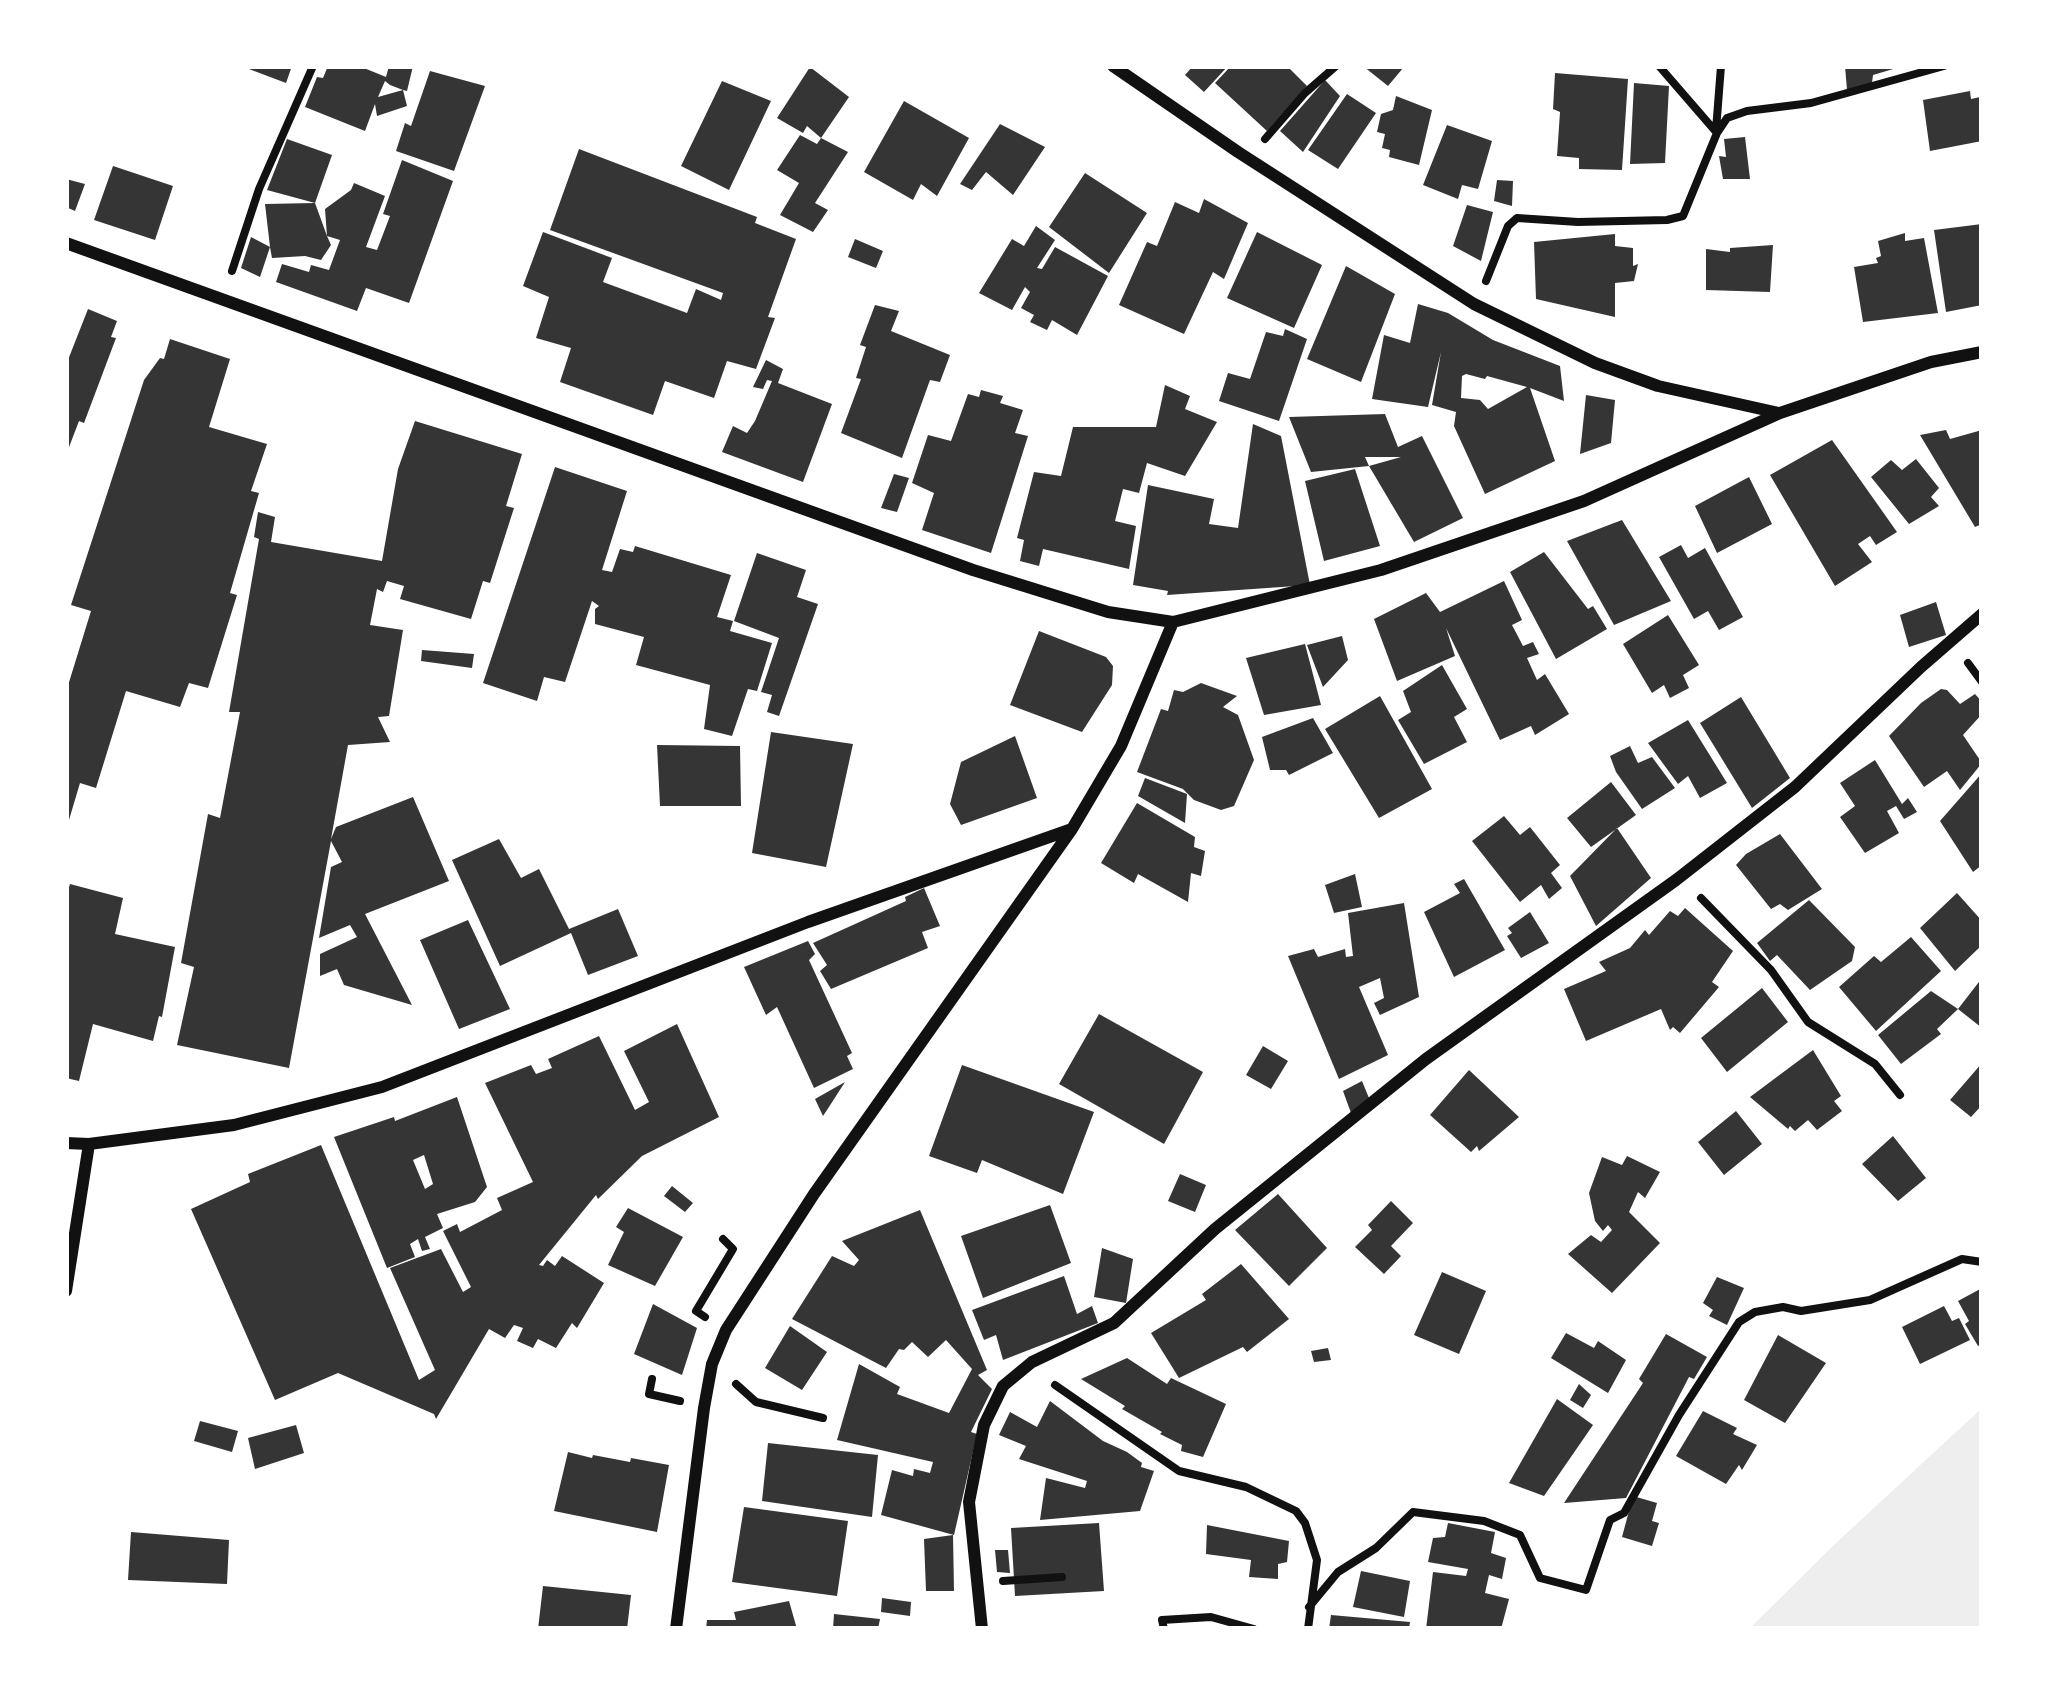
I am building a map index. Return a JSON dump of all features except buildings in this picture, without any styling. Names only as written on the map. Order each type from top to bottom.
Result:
[{"type":"street","points":[[1113,66],[1474,304],[1595,363],[1658,386],[1780,413]]},
{"type":"street","points":[[66,243],[973,570],[1108,613],[1173,622],[1381,570],[1584,501],[1780,413],[1931,362],[1982,352]]},
{"type":"street","points":[[982,1629],[969,1502],[984,1425],[1003,1386],[1031,1362],[1114,1323],[1215,1229],[1426,1059],[1676,880],[1795,787],[1982,614]]},
{"type":"street","points":[[676,1629],[712,1364],[726,1330],[814,1194],[1072,829],[1121,746],[1173,622]]},
{"type":"street","points":[[66,1143],[234,1126],[382,1087],[808,922],[1072,829]]},
{"type":"street","points":[[66,1292],[89,1144]]},
{"type":"path","points":[[223,299],[260,188],[313,66]]},
{"type":"path","points":[[1250,160],[1305,93],[1336,66]]},
{"type":"path","points":[[1659,66],[1717,134]]},
{"type":"path","points":[[1717,134],[1714,120],[1721,66]]},
{"type":"path","points":[[1474,304],[1508,226],[1516,218],[1578,222],[1683,216],[1727,118],[1811,103],[1944,66]]},
{"type":"path","points":[[1676,880],[1708,903],[1757,954],[1808,1022],[1875,1064],[1900,1095]]},
{"type":"path","points":[[1309,1606],[1338,1572],[1376,1548],[1413,1512],[1484,1521],[1520,1535],[1540,1578],[1586,1590],[1610,1520],[1624,1514],[1679,1415],[1739,1322],[1755,1312],[1783,1307],[1802,1311],[1870,1300],[1962,1259],[1982,1262]]},
{"type":"path","points":[[1031,1362],[1067,1394],[1178,1471],[1246,1487],[1296,1511],[1305,1522],[1317,1560],[1308,1629]]},
{"type":"path","points":[[712,1364],[756,1402],[823,1418]]},
{"type":"path","points":[[1631,1496],[1646,1494]]},
{"type":"path","points":[[993,1597],[997,1581],[1063,1577]]},
{"type":"path","points":[[1164,1629],[1162,1620],[1211,1616],[1254,1629]]},
{"type":"shaded area","points":[[1982,1408],[1982,1629],[1749,1629],[1836,1543]]}]
